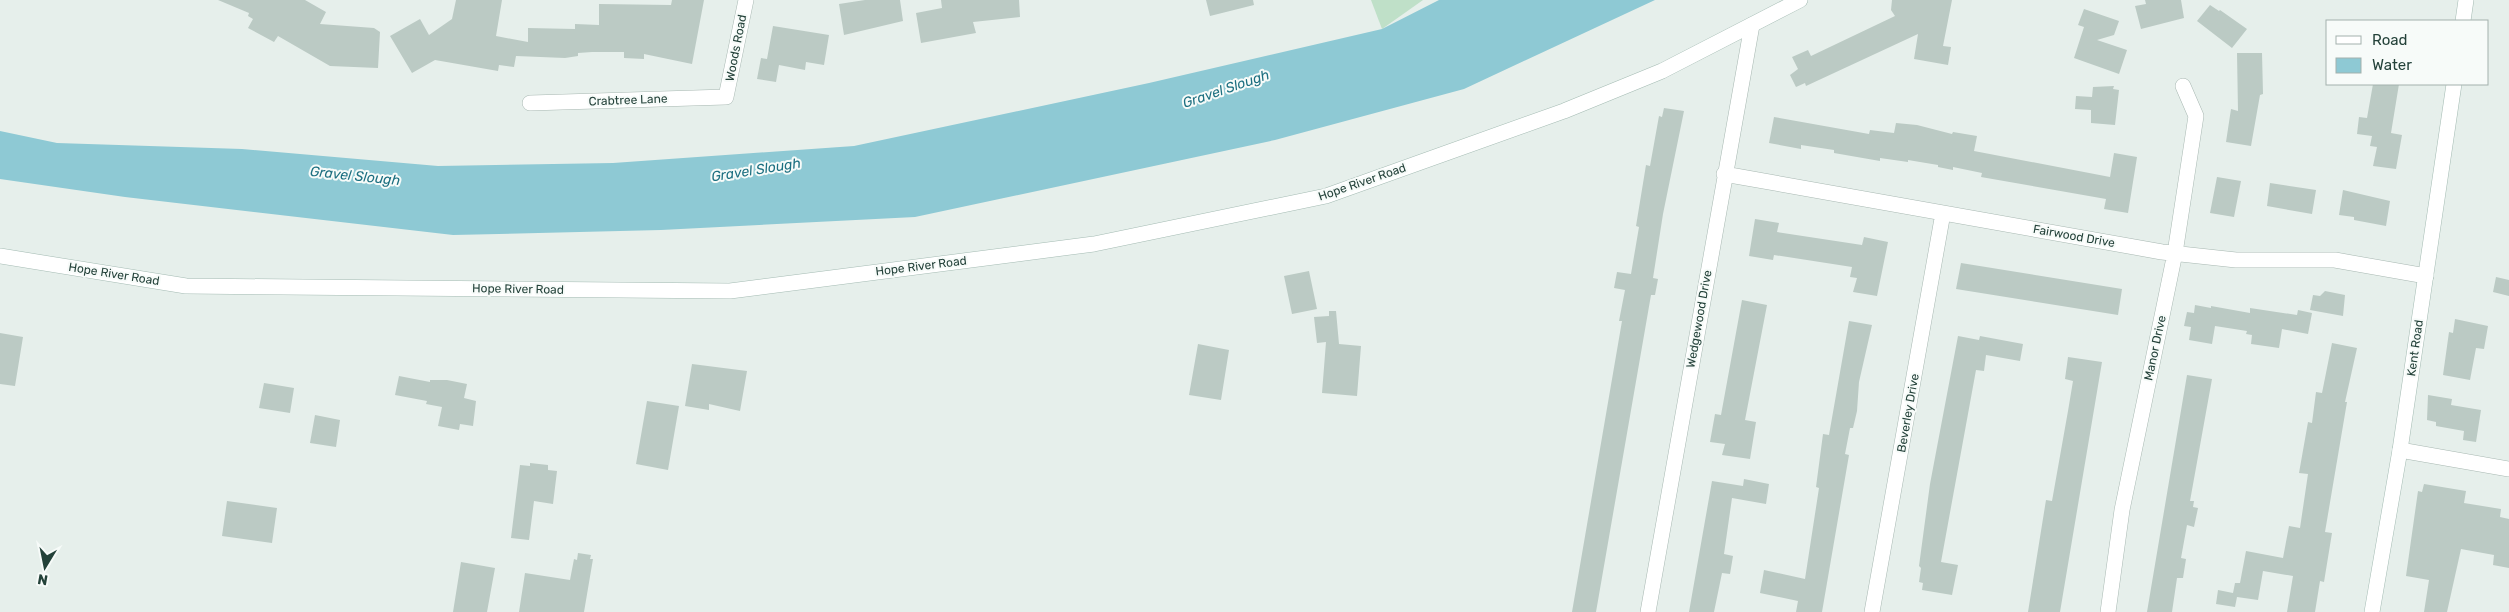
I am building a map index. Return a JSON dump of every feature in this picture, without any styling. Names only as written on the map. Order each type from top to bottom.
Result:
[{"type":"street","name":"Woods Road","points":[[726,97],[746,0]]},
{"type":"street","name":"Hope River Road","points":[[0,256],[186,286],[730,291],[1074,246],[1326,196],[1564,111],[1662,71],[1800,0]]},
{"type":"street","points":[[2463,20],[2466,0]]},
{"type":"street","name":"Wedgewood Drive","points":[[1648,612],[1724,174],[1752,25]]},
{"type":"street","name":"Kent Road","points":[[2372,612],[2400,450],[2454,85]]},
{"type":"street","name":"Manor Drive","points":[[2108,612],[2122,510],[2175,253],[2196,116],[2183,86]]},
{"type":"street","name":"Crabtree Lane","points":[[530,103],[726,97]]},
{"type":"street","name":"Fairwood Drive","points":[[1724,174],[2175,253],[2236,260],[2335,260],[2426,276]]},
{"type":"street","name":"Beverley Drive","points":[[1872,612],[1943,213]]},
{"type":"street","points":[[2400,450],[2509,469]]},
{"type":"green space","points":[[1371,0],[1423,0],[1382,29]]},
{"type":"water","name":"Gravel Slough","points":[[1439,0],[1655,0],[1464,89],[1275,140],[915,217],[661,230],[453,235],[125,197],[0,179],[0,131],[57,143],[242,149],[438,166],[613,163],[854,146],[1149,83],[1382,29]]},
{"type":"building","points":[[218,0],[305,0],[326,12],[320,24],[374,28],[380,32],[378,68],[330,66],[278,36],[274,42],[248,28],[253,19],[248,16],[249,13]]},
{"type":"building","points":[[456,0],[502,0],[496,36],[528,42],[528,28],[575,29],[575,24],[599,25],[599,4],[671,5],[672,0],[704,0],[692,64],[644,54],[644,59],[624,58],[624,52],[592,52],[578,53],[578,56],[565,58],[516,56],[514,67],[499,65],[498,71],[435,60],[412,73],[390,36],[420,19],[429,35],[452,19]]},
{"type":"building","points":[[865,0],[900,0],[903,21],[844,35],[839,4]]},
{"type":"building","points":[[941,0],[1019,0],[1020,17],[973,22],[976,33],[921,43],[916,13],[942,8]]},
{"type":"building","points":[[1206,0],[1253,0],[1254,5],[1210,16]]},
{"type":"building","points":[[1892,0],[1952,0],[1943,46],[1951,47],[1948,65],[1914,59],[1918,34],[1806,86],[1805,83],[1796,87],[1790,75],[1798,69],[1792,57],[1808,50],[1811,56],[1895,16],[1891,10]]},
{"type":"building","points":[[2145,0],[2181,0],[2184,18],[2141,29],[2135,6],[2146,4]]},
{"type":"building","points":[[2210,5],[2247,29],[2232,48],[2197,21]]},
{"type":"building","points":[[2084,9],[2119,21],[2114,35],[2097,40],[2127,50],[2119,74],[2074,58],[2084,27],[2078,25]]},
{"type":"building","points":[[773,26],[829,35],[824,65],[806,62],[805,70],[779,65],[776,82],[757,79],[761,58],[767,59]]},
{"type":"building","points":[[2237,53],[2262,53],[2263,94],[2260,95],[2251,146],[2226,142],[2231,109],[2238,111]]},
{"type":"building","points":[[2373,85],[2399,85],[2391,133],[2402,135],[2396,169],[2373,166],[2377,147],[2370,146],[2372,136],[2357,134],[2359,117],[2367,118]]},
{"type":"building","points":[[2114,86],[2113,89],[2119,90],[2115,125],[2091,123],[2091,110],[2075,109],[2076,96],[2092,97],[2093,87]]},
{"type":"building","points":[[1664,108],[1684,111],[1663,214],[1653,278],[1658,279],[1655,295],[1651,295],[1596,612],[1572,612],[1622,321],[1619,321],[1625,290],[1614,288],[1617,272],[1631,274],[1639,227],[1636,226],[1646,165],[1650,166],[1659,116],[1662,117]]},
{"type":"building","points":[[1774,117],[1869,134],[1870,130],[1894,133],[1896,123],[1917,125],[1952,134],[1953,132],[1977,136],[1974,151],[2110,177],[2114,153],[2137,157],[2128,213],[2104,209],[2106,199],[1981,177],[1982,173],[1953,167],[1953,170],[1938,167],[1938,165],[1908,160],[1908,162],[1880,158],[1880,161],[1834,153],[1834,150],[1801,145],[1801,149],[1769,143]]},
{"type":"building","points":[[2217,177],[2241,181],[2234,217],[2210,213]]},
{"type":"building","points":[[2270,183],[2316,190],[2312,214],[2267,206]]},
{"type":"building","points":[[2343,190],[2390,201],[2386,226],[2339,215]]},
{"type":"building","points":[[1755,219],[1779,223],[1777,232],[1862,245],[1864,237],[1888,242],[1877,296],[1853,292],[1857,278],[1850,277],[1852,267],[1774,255],[1773,260],[1749,256]]},
{"type":"building","points":[[1961,263],[2122,289],[2118,315],[1956,289]]},
{"type":"building","points":[[1309,271],[1317,309],[1292,314],[1284,276]]},
{"type":"building","points":[[2496,277],[2509,280],[2509,296],[2493,292]]},
{"type":"building","points":[[2325,291],[2345,295],[2343,316],[2310,310],[2313,295],[2320,296]]},
{"type":"building","points":[[1742,300],[1767,305],[1745,420],[1756,422],[1750,459],[1722,455],[1725,444],[1710,442],[1715,414],[1721,415]]},
{"type":"building","points":[[2195,305],[2250,313],[2250,308],[2297,315],[2298,310],[2312,313],[2308,334],[2282,329],[2279,348],[2251,344],[2252,335],[2246,334],[2247,331],[2215,326],[2212,344],[2189,340],[2191,327],[2184,326],[2187,312],[2194,313]]},
{"type":"building","points":[[1329,311],[1336,311],[1339,344],[1361,346],[1357,396],[1322,393],[1326,342],[1317,343],[1314,317],[1329,316]]},
{"type":"building","points":[[2455,319],[2488,326],[2484,349],[2476,348],[2470,380],[2443,375],[2449,332],[2453,333]]},
{"type":"building","points":[[1849,321],[1872,325],[1859,382],[1857,411],[1853,428],[1850,428],[1845,454],[1849,455],[1822,612],[1796,612],[1798,601],[1760,593],[1764,570],[1805,579],[1819,488],[1816,487],[1823,434],[1829,435]]},
{"type":"building","points":[[0,333],[23,337],[15,386],[0,384]]},
{"type":"building","points":[[1958,336],[1979,340],[1980,336],[2023,344],[2020,361],[1986,355],[1984,371],[1976,370],[1941,562],[1958,565],[1952,595],[1922,590],[1923,583],[1919,582],[1921,568],[1919,566],[1930,484]]},
{"type":"building","points":[[2332,343],[2357,348],[2345,402],[2347,402],[2325,532],[2332,533],[2324,582],[2320,581],[2315,612],[2287,612],[2293,576],[2263,571],[2258,600],[2237,597],[2235,607],[2216,604],[2218,590],[2233,593],[2235,583],[2240,583],[2246,551],[2283,558],[2289,526],[2300,528],[2308,474],[2299,473],[2308,422],[2312,423],[2316,392],[2322,393]]},
{"type":"building","points":[[1198,344],[1229,350],[1221,400],[1189,395]]},
{"type":"building","points":[[2068,357],[2102,362],[2060,612],[2028,612],[2046,500],[2052,501],[2073,381],[2065,379]]},
{"type":"building","points":[[692,364],[747,371],[740,411],[709,404],[709,410],[685,406]]},
{"type":"building","points":[[2187,375],[2212,379],[2190,501],[2194,501],[2193,507],[2198,508],[2194,527],[2187,525],[2181,558],[2186,559],[2183,578],[2177,578],[2172,612],[2147,612]]},
{"type":"building","points":[[399,376],[430,382],[430,380],[447,380],[467,384],[464,398],[476,401],[473,426],[460,424],[459,430],[438,426],[442,407],[426,404],[427,401],[395,395]]},
{"type":"building","points":[[264,383],[294,388],[290,413],[259,408]]},
{"type":"building","points":[[2428,395],[2452,399],[2451,405],[2481,410],[2476,442],[2463,440],[2464,431],[2436,426],[2436,422],[2427,420]]},
{"type":"building","points":[[647,401],[679,406],[668,470],[636,464]]},
{"type":"building","points":[[315,415],[340,420],[336,447],[310,443]]},
{"type":"building","points":[[530,463],[548,465],[548,470],[557,471],[553,504],[534,501],[529,540],[511,538],[520,465],[530,466]]},
{"type":"building","points":[[1744,479],[1769,484],[1766,504],[1732,498],[1724,554],[1733,556],[1730,574],[1722,573],[1714,612],[1689,612],[1712,481],[1743,486]]},
{"type":"building","points":[[2424,484],[2466,491],[2464,503],[2501,509],[2500,517],[2509,519],[2509,568],[2493,565],[2494,555],[2461,549],[2447,612],[2424,612],[2429,580],[2406,576],[2418,491],[2422,492]]},
{"type":"building","points":[[227,501],[277,508],[272,543],[222,536]]},
{"type":"building","points":[[578,553],[591,555],[590,559],[593,559],[584,612],[519,612],[525,573],[570,580],[574,559],[577,560]]},
{"type":"building","points":[[461,562],[495,568],[487,612],[453,612]]}]
